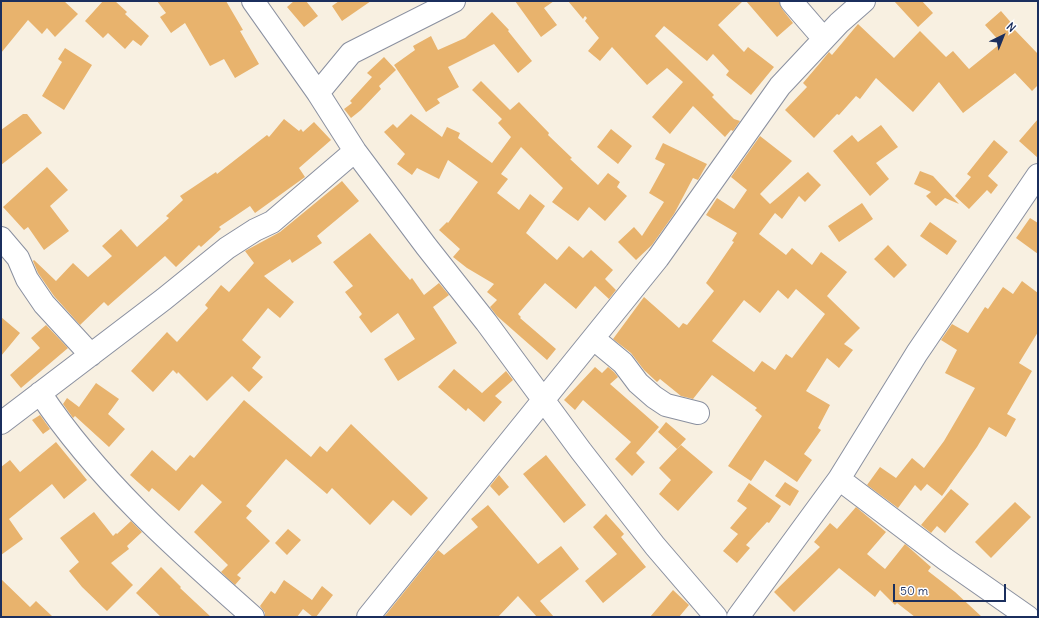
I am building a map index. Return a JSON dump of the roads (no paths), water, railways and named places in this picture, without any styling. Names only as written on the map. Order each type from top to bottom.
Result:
[{"type":"street","points":[[253,1],[318,93],[355,151],[426,246],[486,322],[545,400],[581,451],[655,546],[716,617]]},
{"type":"street","points":[[318,93],[351,53],[454,1]]},
{"type":"street","points":[[790,1],[824,39]]},
{"type":"street","points":[[368,617],[414,558],[545,400],[658,258],[780,86],[838,23],[864,1]]},
{"type":"street","points":[[1,423],[91,355],[227,248],[255,230],[272,222],[355,151]]},
{"type":"street","points":[[738,617],[839,479],[917,353],[1038,175]]},
{"type":"street","points":[[1,238],[18,258],[27,279],[44,304],[91,355]]},
{"type":"street","points":[[594,339],[622,363],[638,383],[654,397],[666,405],[698,413]]},
{"type":"street","points":[[40,393],[61,425],[126,498],[191,562],[253,617]]},
{"type":"street","points":[[839,479],[945,559],[1028,617]]}]
